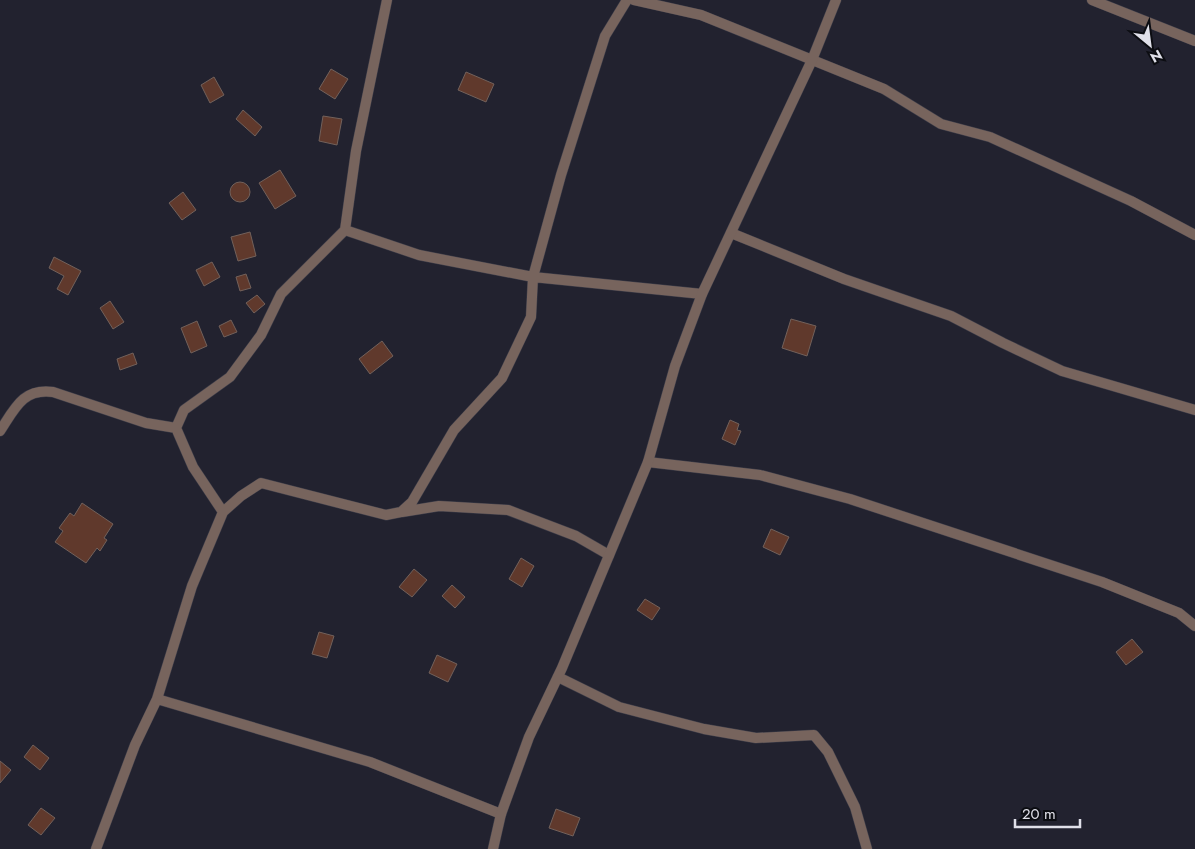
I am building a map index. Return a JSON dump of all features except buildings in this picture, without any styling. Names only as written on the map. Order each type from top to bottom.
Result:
[{"type":"street","points":[[223,512],[193,467],[176,428],[184,410],[230,377],[261,335],[281,294],[344,230],[356,150],[387,0]]},
{"type":"street","points":[[401,512],[412,502],[454,430],[502,378],[531,317],[534,277],[561,176],[605,36],[627,0]]},
{"type":"street","points":[[634,0],[701,15],[884,89],[941,124],[990,137],[1131,201],[1195,235]]},
{"type":"street","points":[[493,849],[501,814],[529,737],[558,678],[648,462],[675,366],[702,294],[812,60],[836,0]]},
{"type":"street","points":[[1092,0],[1195,41]]},
{"type":"street","points":[[344,230],[419,255],[534,277],[702,294]]},
{"type":"street","points":[[731,233],[844,279],[951,316],[1062,371],[1195,410]]},
{"type":"street","points":[[0,431],[19,402],[39,390],[53,392],[146,423],[176,428]]},
{"type":"street","points":[[648,462],[760,475],[850,499],[1102,582],[1179,613],[1195,626]]},
{"type":"street","points":[[96,849],[135,745],[156,699],[192,586],[223,512],[241,496],[261,483],[386,515],[439,506],[508,510],[576,536],[609,555]]},
{"type":"street","points":[[558,678],[619,707],[704,729],[756,738],[814,735],[828,752],[855,808],[867,849]]},
{"type":"street","points":[[156,699],[370,762],[501,814]]}]
